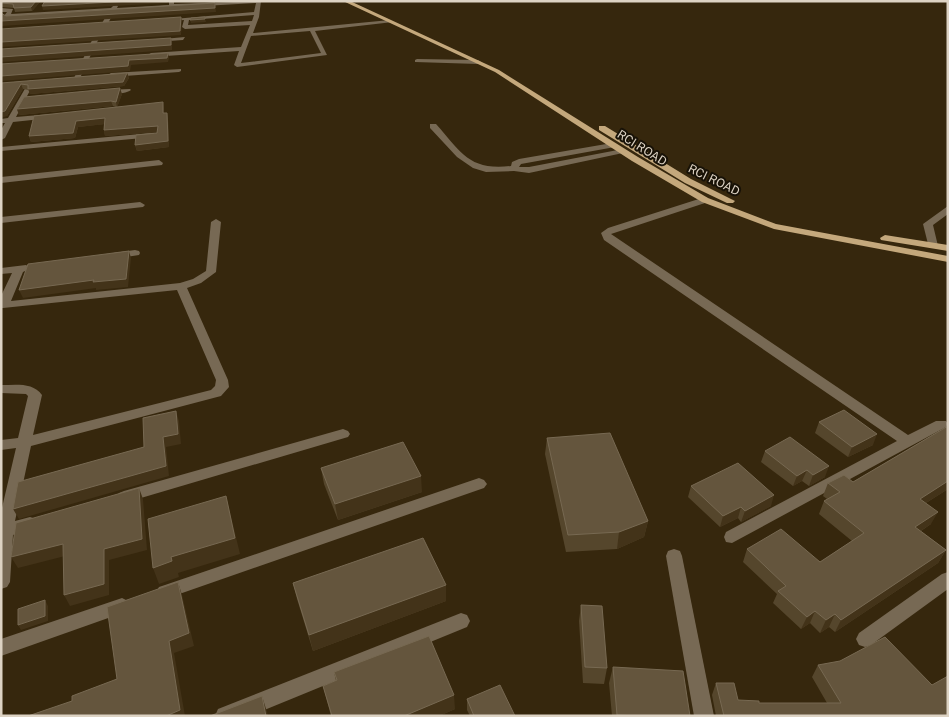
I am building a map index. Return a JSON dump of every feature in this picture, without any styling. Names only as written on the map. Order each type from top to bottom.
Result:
[{"type":"main road","name":"RCI ROAD","points":[[345,1],[497,71],[623,152],[704,200],[774,226],[948,258]]},
{"type":"main road","name":"RCI ROAD","points":[[362,1],[490,61],[716,196],[761,214],[811,225],[948,248]]},
{"type":"main road","points":[[371,13],[383,11]]},
{"type":"main road","points":[[554,108],[566,106]]},
{"type":"street","points":[[77,78],[93,44],[118,1]]},
{"type":"street","points":[[4,16],[72,9],[114,9],[172,3],[259,1],[257,12],[237,65],[325,54],[312,30]]},
{"type":"street","points":[[35,14],[41,5]]},
{"type":"street","points":[[1,10],[11,10],[4,16]]},
{"type":"street","points":[[162,20],[257,12]]},
{"type":"street","points":[[105,76],[177,70],[187,18]]},
{"type":"street","points":[[97,23],[116,22]]},
{"type":"street","points":[[248,35],[390,22]]},
{"type":"street","points":[[184,27],[252,23]]},
{"type":"street","points":[[143,40],[183,38]]},
{"type":"street","points":[[84,44],[103,43]]},
{"type":"street","points":[[141,56],[243,49]]},
{"type":"street","points":[[76,60],[94,59]]},
{"type":"street","points":[[417,61],[478,62]]},
{"type":"street","points":[[68,78],[86,77]]},
{"type":"street","points":[[1,138],[22,99],[28,81],[41,80]]},
{"type":"street","points":[[100,92],[128,90]]},
{"type":"street","points":[[22,99],[32,98]]},
{"type":"street","points":[[1,121],[58,116]]},
{"type":"street","points":[[433,126],[467,163],[481,170],[515,168],[529,170],[623,152]]},
{"type":"street","points":[[1,149],[154,135]]},
{"type":"street","points":[[515,168],[515,164],[520,162],[612,145]]},
{"type":"street","points":[[1,180],[159,163]]},
{"type":"street","points":[[704,200],[606,233],[608,238],[908,442]]},
{"type":"street","points":[[1,220],[140,205]]},
{"type":"street","points":[[933,246],[928,224],[948,210]]},
{"type":"street","points":[[19,269],[3,305],[181,286],[202,279],[211,272],[216,222]]},
{"type":"street","points":[[106,257],[135,253]]},
{"type":"street","points":[[1,271],[38,266]]},
{"type":"street","points":[[1,446],[26,442],[216,393],[222,387],[222,380],[181,286]]},
{"type":"street","points":[[1,389],[30,390],[35,395],[26,442],[3,531],[1,582]]},
{"type":"street","points":[[732,537],[908,442],[945,425]]},
{"type":"street","points":[[108,501],[343,434]]},
{"type":"street","points":[[1,648],[479,484]]},
{"type":"street","points":[[3,531],[42,520]]},
{"type":"street","points":[[674,556],[704,716]]},
{"type":"street","points":[[865,638],[948,579]]},
{"type":"street","points":[[225,716],[461,621]]},
{"type":"building","points":[[1,1],[36,1],[31,7],[14,8],[13,4],[1,3]]},
{"type":"building","points":[[45,1],[131,1],[42,6]]},
{"type":"building","points":[[215,3],[215,8],[1,21],[1,13],[6,16]]},
{"type":"building","points":[[181,17],[180,31],[1,42],[1,29]]},
{"type":"building","points":[[205,17],[205,19],[190,20],[191,18]]},
{"type":"building","points":[[171,38],[171,45],[1,57],[1,49]]},
{"type":"building","points":[[168,53],[167,58],[129,60],[128,66],[1,76],[1,64]]},
{"type":"building","points":[[127,73],[123,82],[28,89],[28,85],[21,84],[5,111],[1,112],[1,83]]},
{"type":"building","points":[[120,88],[116,102],[17,109],[24,97]]},
{"type":"building","points":[[163,102],[163,113],[167,113],[168,141],[135,145],[136,135],[157,133],[158,126],[104,130],[105,118],[76,121],[73,133],[29,136],[34,116]]},
{"type":"building","points":[[129,251],[126,279],[93,282],[94,280],[19,290],[28,264]]},
{"type":"building","points":[[844,410],[877,434],[852,447],[819,422]]},
{"type":"building","points":[[176,411],[178,434],[163,437],[166,466],[13,509],[18,482],[144,447],[143,418]]},
{"type":"building","points":[[948,426],[948,481],[920,499],[938,512],[915,527],[946,550],[841,620],[835,614],[826,620],[815,611],[807,617],[778,591],[786,586],[747,549],[781,529],[820,562],[864,533],[824,501],[840,492],[828,483],[844,475],[853,482]]},
{"type":"building","points":[[610,433],[648,521],[619,532],[568,535],[547,438]]},
{"type":"building","points":[[790,437],[829,466],[813,475],[807,470],[797,476],[765,451]]},
{"type":"building","points":[[403,442],[421,476],[335,504],[321,468]]},
{"type":"building","points":[[738,463],[774,495],[745,511],[741,507],[723,516],[691,486]]},
{"type":"building","points":[[139,488],[142,539],[104,549],[104,584],[64,595],[63,544],[11,557],[16,523]]},
{"type":"building","points":[[226,496],[235,538],[171,557],[172,561],[153,568],[148,519]]},
{"type":"building","points":[[423,538],[446,585],[309,635],[293,583]]},
{"type":"building","points":[[178,582],[189,633],[169,641],[180,710],[166,716],[28,716],[72,701],[72,696],[117,679],[107,607]]},
{"type":"building","points":[[45,600],[45,616],[18,625],[18,609]]},
{"type":"building","points":[[581,605],[602,606],[607,668],[585,667]]},
{"type":"building","points":[[429,636],[454,695],[404,716],[332,716],[323,686],[337,680],[334,672]]},
{"type":"building","points":[[885,637],[932,685],[948,676],[948,716],[724,716],[716,683],[734,683],[738,700],[759,701],[759,703],[841,703],[818,665],[840,661]]},
{"type":"building","points":[[613,667],[683,671],[690,716],[617,715]]},
{"type":"building","points":[[500,685],[515,716],[474,716],[467,699]]},
{"type":"building","points":[[262,696],[266,716],[210,716]]}]
